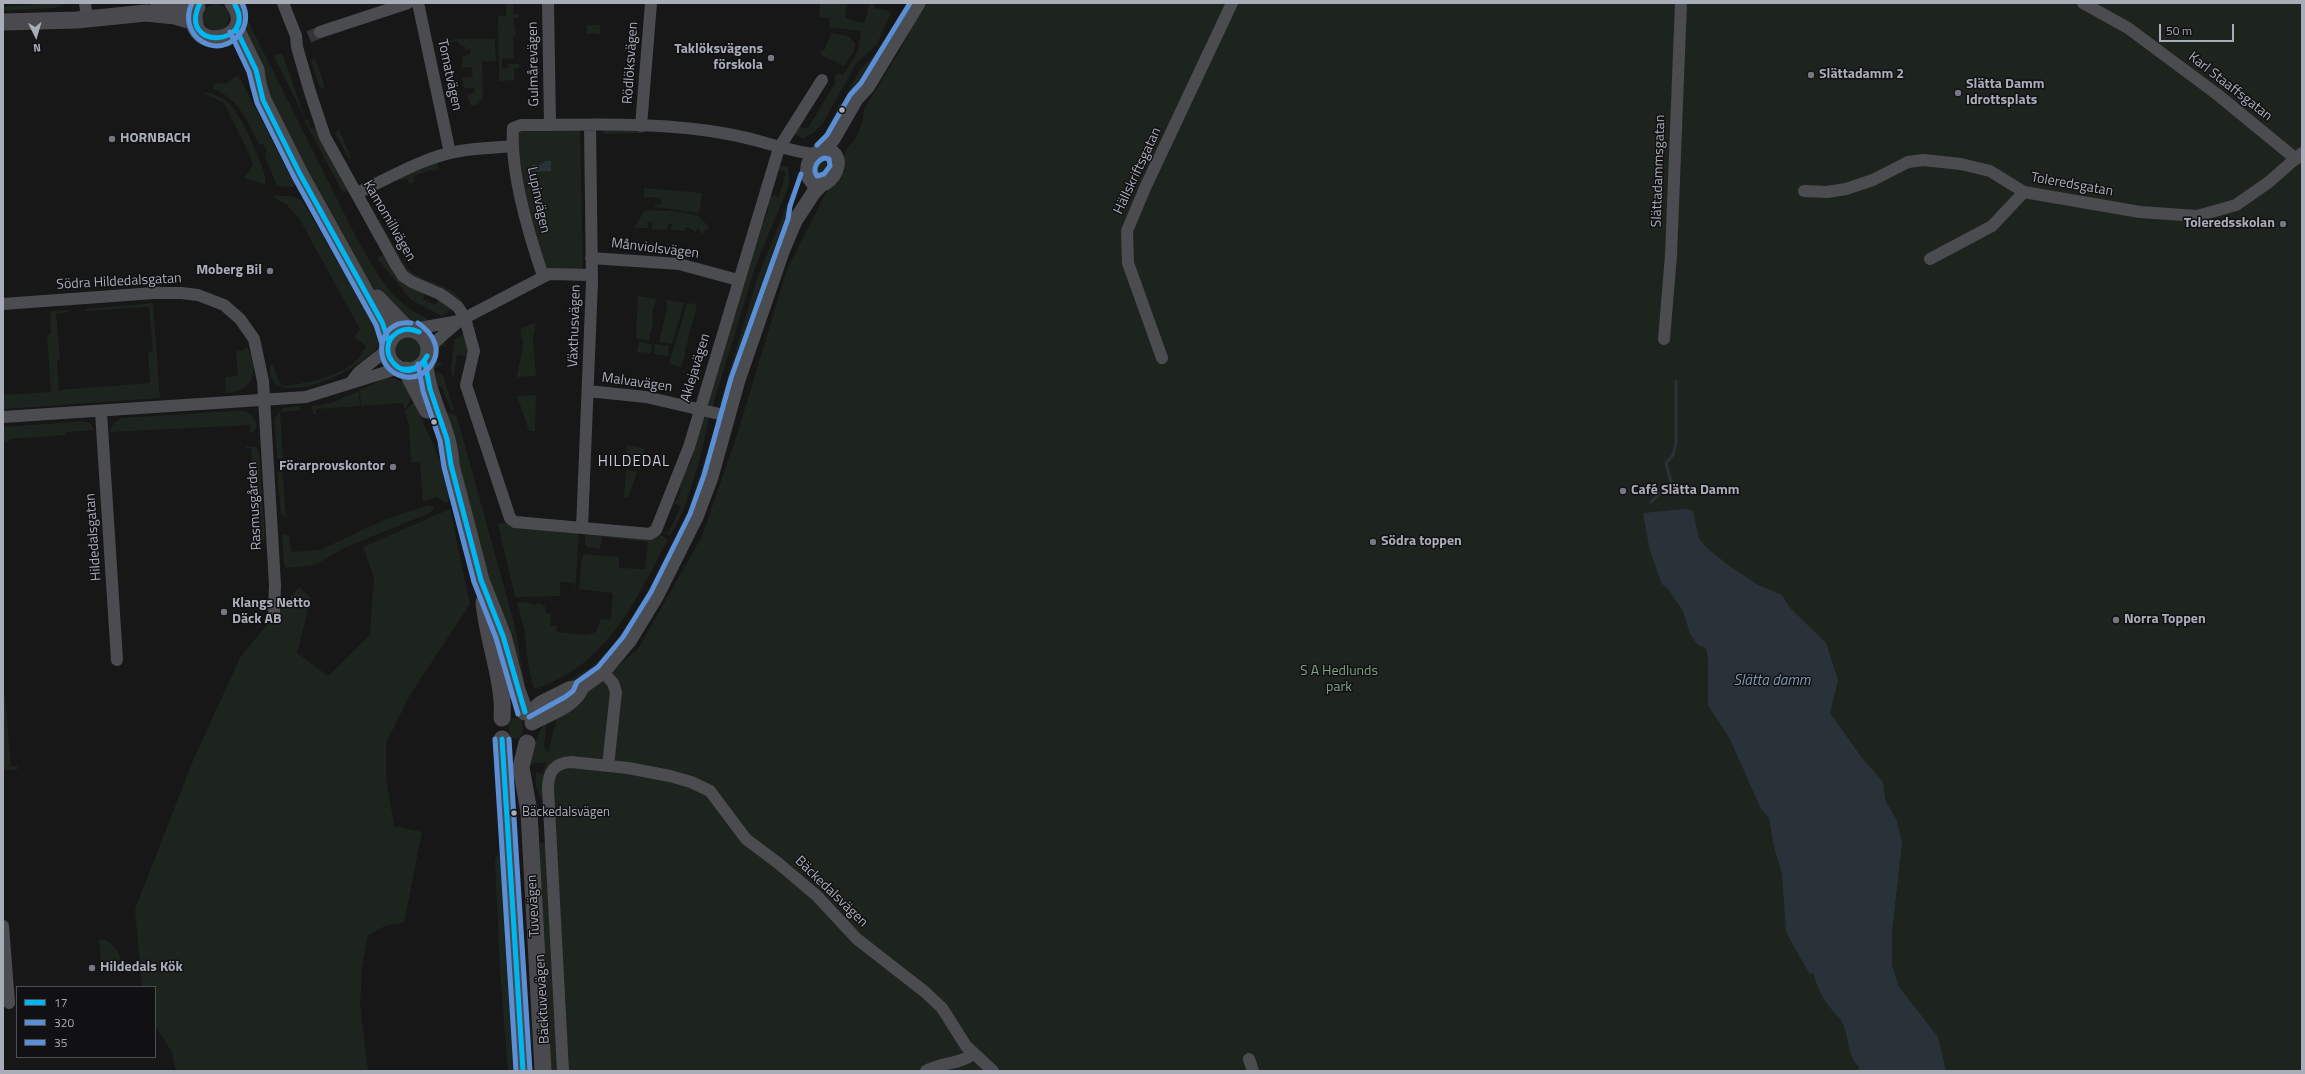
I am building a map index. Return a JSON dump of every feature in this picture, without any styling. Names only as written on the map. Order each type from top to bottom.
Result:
[{"type":"main road","name":"Tuvevägen","points":[[233,3],[239,16],[236,29],[256,70],[258,84],[263,100],[300,174],[382,322],[390,360],[402,369],[420,395],[451,465],[481,580],[489,638],[502,701],[502,718],[499,727],[502,740],[523,1071]]},
{"type":"main road","points":[[65,18],[85,7],[156,5],[197,11]]},
{"type":"main road","points":[[197,11],[204,35],[212,39],[222,39],[230,35],[236,29]]},
{"type":"main road","points":[[3,22],[65,18],[83,19],[146,13],[175,16],[197,11]]},
{"type":"main road","name":"Tuvevägen","points":[[222,39],[239,56],[248,73],[258,84]]},
{"type":"main road","name":"Tuvevägen","points":[[357,275],[410,329],[426,339],[427,382],[444,424],[449,443],[451,465]]},
{"type":"main road","points":[[388,346],[394,334],[410,329]]},
{"type":"main road","points":[[402,369],[416,369],[427,359]]},
{"type":"main road","name":"Tuvevägen","points":[[481,580],[503,636],[517,690],[529,716],[532,733],[527,743],[521,767],[529,812],[543,1071]]},
{"type":"main road","points":[[502,718],[512,710],[529,716]]},
{"type":"main road","points":[[502,740],[510,747],[514,748],[527,743]]},
{"type":"street","name":"Kamomillvägen","points":[[283,3],[303,39],[297,47],[325,137],[403,276],[450,301],[458,307],[474,351],[466,385],[510,518]]},
{"type":"street","points":[[320,32],[408,3]]},
{"type":"street","name":"Tomatvägen","points":[[418,3],[450,153]]},
{"type":"street","name":"Gulmårevägen","points":[[548,3],[550,125]]},
{"type":"street","name":"Rödlöksvägen","points":[[641,126],[651,3]]},
{"type":"street","points":[[529,716],[569,703],[579,695],[582,687],[603,672],[637,629],[676,559],[696,517],[711,477],[738,380],[795,221],[797,208],[813,162],[833,138],[856,99],[867,87],[918,3]]},
{"type":"street","name":"Hällskriftsgatan","points":[[1162,358],[1128,263],[1127,231],[1232,3]]},
{"type":"street","name":"Slättadammsgatan","points":[[1664,339],[1671,255],[1681,3]]},
{"type":"street","name":"Karl Staaffsgatan","points":[[2084,3],[2128,28],[2299,156]]},
{"type":"street","name":"Aklejavägen","points":[[510,518],[515,522],[653,533],[665,510],[688,450],[738,280],[781,149],[822,80]]},
{"type":"street","points":[[836,157],[863,101],[867,87]]},
{"type":"street","name":"Lupinvägen","points":[[543,276],[532,244],[512,146],[513,128],[521,125],[550,125]]},
{"type":"street","points":[[550,125],[675,127],[728,134],[781,149],[813,162]]},
{"type":"street","name":"Växthusvägen","points":[[582,528],[591,274],[590,125]]},
{"type":"street","points":[[357,193],[397,173],[450,153],[512,146]]},
{"type":"street","points":[[795,221],[814,192],[822,184],[829,181],[835,174],[838,164],[832,151],[813,162]]},
{"type":"street","name":"Toleredsgatan","points":[[1804,191],[1826,192],[1846,189],[1873,180],[1908,162],[1923,160],[1962,164],[1990,171],[2024,192],[2140,212],[2197,216],[2236,205],[2269,182],[2299,156]]},
{"type":"street","points":[[813,162],[813,183],[822,184]]},
{"type":"street","points":[[1930,259],[1992,226],[2024,192]]},
{"type":"street","name":"Månviolsvägen","points":[[591,258],[679,264],[738,280]]},
{"type":"street","points":[[427,359],[435,342],[462,320],[543,276],[549,274],[591,274]]},
{"type":"street","name":"Södra Hildedalsgatan","points":[[3,304],[154,293],[198,295],[224,305],[240,319],[254,339],[260,361],[265,399]]},
{"type":"street","points":[[410,329],[462,320]]},
{"type":"street","points":[[352,381],[359,372],[388,346]]},
{"type":"street","points":[[3,417],[101,412],[306,397],[336,389],[352,381],[364,380],[402,369]]},
{"type":"street","name":"Malvavägen","points":[[588,391],[646,397],[728,416]]},
{"type":"street","name":"Rasmusgården","points":[[265,399],[274,578],[274,612]]},
{"type":"street","name":"Hildedalsgatan","points":[[101,412],[117,660]]},
{"type":"street","points":[[603,672],[613,683],[616,692],[608,766]]},
{"type":"street","name":"Bäcktuvevägen","points":[[562,1071],[550,856],[548,777],[555,766],[564,762],[608,766]]},
{"type":"street","name":"Bäckedalsvägen","points":[[608,766],[670,776],[692,782],[710,792],[746,839],[778,863],[817,896],[857,939],[925,992],[942,1008],[973,1054],[993,1071]]},
{"type":"street","points":[[3,926],[9,1003]]},
{"type":"street","points":[[926,1071],[938,1065],[963,1060],[973,1054]]},
{"type":"street","points":[[1249,1059],[1253,1071]]},
{"type":"green space","points":[[66,3],[55,8],[3,11],[3,7]]},
{"type":"green space","points":[[506,3],[513,3],[513,14],[518,14],[519,18],[513,18],[516,35],[513,36],[514,58],[502,59],[502,68],[508,68],[507,64],[519,64],[519,68],[514,69],[514,80],[499,81],[498,16],[506,16]]},
{"type":"green space","points":[[820,3],[847,3],[845,18],[864,23],[867,16],[869,3],[875,3],[874,8],[886,10],[891,13],[877,44],[856,64],[823,123],[813,133],[803,138],[793,134],[797,127],[808,128],[835,83],[834,78],[837,73],[843,75],[858,51],[861,31],[829,27],[830,18],[819,17]]},
{"type":"green space","name":"S A Hedlunds park","points":[[924,3],[2302,3],[2302,1071],[549,1071],[539,861],[540,843],[545,843],[543,783],[542,800],[536,786],[536,772],[543,774],[546,761],[542,763],[530,764],[536,741],[547,722],[544,745],[548,753],[557,717],[638,649],[702,536],[737,435],[787,269],[844,158],[848,147],[857,135],[862,122],[864,109],[900,50]]},
{"type":"green space","points":[[216,4],[225,8],[229,17],[225,26],[216,30],[207,26],[203,17],[207,8]]},
{"type":"green space","points":[[246,17],[357,239],[378,275],[391,292],[409,308],[430,321],[425,326],[408,322],[379,296],[369,282],[305,169],[273,102],[261,70],[245,38],[244,18]]},
{"type":"green space","points":[[587,25],[600,25],[600,35],[595,33],[586,34]]},
{"type":"green space","points":[[831,33],[848,36],[855,43],[854,51],[844,66],[821,55],[820,50],[824,51]]},
{"type":"green space","points":[[495,39],[496,61],[482,62],[483,98],[478,104],[471,106],[467,95],[475,92],[474,88],[464,88],[462,78],[473,76],[471,67],[462,68],[462,57],[471,53],[470,49],[465,50],[465,46],[461,46],[457,41],[448,42],[448,40]]},
{"type":"green space","points":[[879,50],[881,50],[849,104],[844,100],[859,71]]},
{"type":"green space","points":[[282,53],[305,118],[273,55]]},
{"type":"green space","points":[[314,59],[325,87],[320,88],[311,61]]},
{"type":"green space","points":[[238,75],[294,183],[294,187],[277,186],[265,156],[267,150],[263,144],[259,144],[236,104],[222,93],[213,89],[214,84],[226,83]]},
{"type":"green space","points":[[203,93],[210,93],[221,97],[230,104],[240,119],[258,157],[263,169],[265,184],[244,178],[253,165],[251,158],[224,103]]},
{"type":"green space","points":[[840,103],[844,105],[829,129],[825,132]]},
{"type":"green space","points":[[308,119],[310,129],[315,128],[348,190],[346,192],[342,191],[310,131],[305,121]]},
{"type":"green space","points":[[580,129],[583,269],[547,269],[543,264],[529,218],[516,135],[520,131]]},
{"type":"green space","points":[[339,130],[351,158],[349,159],[335,133]]},
{"type":"green space","points":[[603,130],[645,130],[646,133],[604,134]]},
{"type":"green space","points":[[825,157],[829,162],[828,170],[823,175],[818,176],[815,172],[816,165],[820,159]]},
{"type":"green space","points":[[437,163],[439,169],[414,176],[414,182],[409,184],[407,179],[397,181],[397,178]]},
{"type":"green space","points":[[778,165],[788,167],[789,185],[756,265],[712,408],[707,402],[759,226],[763,224],[769,208],[766,202],[770,195],[779,197],[786,172],[776,169]]},
{"type":"green space","points":[[644,188],[702,193],[699,213],[655,207],[654,205],[661,205],[661,198],[644,197]]},
{"type":"green space","points":[[798,189],[723,402],[719,406],[757,279],[792,192]]},
{"type":"green space","points":[[365,195],[406,267],[412,273],[450,290],[463,302],[461,304],[438,286],[421,281],[409,273],[391,245]]},
{"type":"green space","points":[[272,196],[291,196],[302,200],[341,268],[375,319],[381,341],[373,352],[358,364],[339,375],[319,383],[299,388],[283,387],[273,380],[270,365],[273,365],[280,384],[283,386],[306,383],[342,371],[360,356],[366,346],[354,337],[360,329],[300,220],[287,205]]},
{"type":"green space","points":[[645,210],[674,211],[697,215],[709,227],[708,230],[704,230],[703,235],[698,228],[694,234],[694,230],[686,227],[685,231],[671,230],[672,224],[668,224],[667,230],[652,229],[652,222],[648,222],[648,228],[634,228]]},
{"type":"green space","points":[[386,253],[397,273],[406,283],[418,290],[426,292],[423,299],[435,305],[440,297],[454,308],[442,316],[411,300],[377,258]]},
{"type":"green space","points":[[638,296],[657,299],[653,309],[653,325],[649,335],[650,340],[636,339]]},
{"type":"green space","points":[[666,300],[684,303],[672,344],[659,342],[667,308]]},
{"type":"green space","points":[[153,303],[160,398],[3,409],[3,395],[51,392],[47,336],[51,333],[50,311],[69,310],[68,312],[56,314],[60,359],[57,360],[59,390],[150,383],[148,353],[153,352],[149,307],[85,311],[85,309]]},
{"type":"green space","points":[[692,303],[697,305],[681,367],[669,364],[687,304]]},
{"type":"green space","points":[[536,322],[533,338],[536,376],[517,377],[523,344],[520,329]]},
{"type":"green space","points":[[465,333],[470,357],[457,355],[453,381],[451,366],[455,339]]},
{"type":"green space","points":[[409,336],[418,340],[422,349],[418,358],[409,362],[400,358],[396,349],[400,340]]},
{"type":"green space","points":[[445,340],[446,347],[441,346],[437,362],[443,364],[430,371],[434,350]]},
{"type":"green space","points":[[639,342],[652,344],[651,353],[637,352]]},
{"type":"green space","points":[[655,344],[669,346],[668,356],[654,354]]},
{"type":"green space","points":[[247,346],[253,364],[252,378],[249,384],[243,388],[226,393],[225,377],[238,376],[236,350],[242,351]]},
{"type":"green space","points":[[439,372],[443,375],[454,411],[451,410],[441,386],[438,386],[435,373]]},
{"type":"green space","points":[[388,377],[403,382],[409,393],[411,398],[405,409],[402,403],[361,406],[360,390]]},
{"type":"green space","points":[[359,391],[360,406],[316,409],[316,414],[313,414],[312,406],[331,403]]},
{"type":"green space","points":[[536,395],[535,431],[529,431],[517,396]]},
{"type":"green space","points":[[414,402],[441,463],[450,499],[446,503],[436,497],[423,502],[420,462],[411,462],[409,427],[405,411]]},
{"type":"green space","points":[[300,406],[300,410],[280,412],[283,459],[277,459],[274,419],[283,408]]},
{"type":"green space","points":[[236,411],[246,412],[254,418],[257,425],[254,432],[250,432],[250,425],[110,432],[113,424],[121,418]]},
{"type":"green space","points":[[451,413],[456,415],[458,420],[515,627],[525,686],[478,542],[447,414]]},
{"type":"green space","points":[[704,417],[709,417],[699,462],[689,495],[677,524],[670,536],[660,530],[668,533],[681,507],[673,502],[678,499],[681,490],[680,486],[687,468],[689,467],[692,458],[691,453]]},
{"type":"green space","points":[[84,421],[90,423],[94,430],[65,432],[65,435],[11,439],[3,443],[3,427]]},
{"type":"green space","points":[[712,436],[707,462],[691,514],[637,620],[596,669],[566,688],[558,687],[593,666],[612,647],[634,615],[656,577],[688,511]]},
{"type":"green space","points":[[627,445],[645,448],[640,463],[626,462]]},
{"type":"green space","points":[[247,446],[256,447],[259,452],[265,538],[259,545],[251,448],[245,448]]},
{"type":"green space","points":[[282,466],[286,518],[281,514],[277,473]]},
{"type":"green space","points":[[626,470],[637,472],[628,498],[624,497]]},
{"type":"green space","points":[[429,505],[434,507],[432,512],[346,547],[315,565],[287,568],[284,565],[282,537],[284,534],[289,536],[291,552],[320,550],[386,519]]},
{"type":"green space","points":[[450,509],[470,604],[410,695],[386,743],[386,777],[394,826],[422,832],[404,923],[387,925],[368,935],[362,968],[360,1004],[368,1071],[176,1071],[172,1052],[156,1028],[156,986],[142,986],[135,909],[194,758],[241,656],[299,587],[311,598],[297,653],[328,676],[370,635],[374,577],[363,547]]},
{"type":"green space","points":[[507,522],[579,533],[575,589],[574,583],[560,582],[560,596],[515,597],[498,524]]},
{"type":"green space","points":[[585,533],[658,534],[668,539],[630,608],[616,629],[600,648],[581,665],[559,679],[534,689],[529,669],[524,628],[517,602],[531,603],[532,605],[539,603],[545,606],[546,613],[551,614],[550,626],[557,626],[557,632],[587,635],[596,632],[601,619],[611,620],[613,593],[579,589],[582,558],[584,556],[582,554],[619,557],[619,568],[645,569],[648,542],[602,537],[600,549],[585,545]]},
{"type":"green space","points":[[3,697],[5,697],[11,766],[17,766],[18,769],[9,770],[3,768]]},
{"type":"green space","points":[[516,717],[521,720],[523,725],[522,733],[518,739],[511,738],[508,727],[511,718]]},
{"type":"green space","points":[[498,854],[501,857],[518,1071],[508,1071],[500,970],[495,860]]},
{"type":"green space","points":[[104,939],[115,948],[119,955],[120,962],[101,962],[99,940]]},
{"type":"water","points":[[545,161],[551,161],[551,171],[529,172],[533,165],[540,165]]},
{"type":"water","name":"Slätta damm","points":[[1686,509],[1693,511],[1699,539],[1707,548],[1728,565],[1758,585],[1782,595],[1790,608],[1826,643],[1838,680],[1830,713],[1862,758],[1883,782],[1885,800],[1897,821],[1902,843],[1892,931],[1892,965],[1899,987],[1938,1037],[1946,1071],[1858,1071],[1859,1067],[1852,1057],[1841,1020],[1823,997],[1814,974],[1809,973],[1786,932],[1782,873],[1774,847],[1769,818],[1761,809],[1730,739],[1708,705],[1708,660],[1706,648],[1698,645],[1690,634],[1683,611],[1669,590],[1662,584],[1650,551],[1643,513]]},
{"type":"waterway","points":[[1651,502],[1671,482],[1666,463],[1673,455],[1676,443],[1676,381]]},
{"type":"tunnel","points":[[309,37],[320,32]]},
{"type":"transit line","name":"320","points":[[192,3],[189,15],[190,26],[195,35],[203,42],[212,45],[222,45],[232,41],[241,32],[246,18],[242,3]]},
{"type":"transit line","name":"17","points":[[200,3],[196,19],[199,30],[207,36],[217,38],[228,35],[236,29],[239,19],[235,5]]},
{"type":"transit line","name":"35","points":[[817,145],[827,135],[850,95],[861,83],[910,3]]},
{"type":"transit line","name":"17","points":[[236,29],[256,70],[263,100],[300,174],[382,322],[389,342]]},
{"type":"transit line","name":"320","points":[[230,32],[249,72],[257,103],[294,177],[376,325],[382,344]]},
{"type":"transit line","name":"35","points":[[824,158],[829,159],[830,166],[824,174],[817,176],[815,168],[819,161],[824,158]]},
{"type":"transit line","name":"35","points":[[529,717],[565,697],[573,691],[577,682],[598,667],[623,637],[651,592],[690,514],[704,475],[731,378],[788,219],[790,206],[801,174]]},
{"type":"transit line","name":"320","points":[[411,323],[400,324],[391,328],[385,336],[382,346],[382,356],[386,365],[394,373],[406,377],[418,376],[423,373],[433,363],[435,356],[435,344],[429,332],[418,323]]},
{"type":"transit line","name":"17","points":[[419,332],[409,329],[398,332],[390,340],[388,349],[390,357],[395,365],[402,369],[411,370],[419,366],[427,356]]},
{"type":"transit line","name":"17","points":[[402,369],[417,367],[427,356]]},
{"type":"transit line","name":"17","points":[[425,363],[430,389],[447,439],[451,465],[481,580],[503,636],[525,712]]},
{"type":"transit line","name":"320","points":[[418,364],[423,391],[440,441],[444,467],[474,582],[496,638],[518,714]]},
{"type":"transit line","name":"320","points":[[495,739],[516,1071]]},
{"type":"transit line","name":"17","points":[[502,739],[523,1071]]},
{"type":"transit line","name":"35","points":[[509,739],[530,1071]]},
{"type":"place","name":"Taklöksvägens förskola","points":[[771,58]]},
{"type":"place","name":"Slättadamm 2","points":[[1811,75]]},
{"type":"place","name":"Slätta Damm Idrottsplats","points":[[1958,93]]},
{"type":"place","name":"HORNBACH","points":[[112,139]]},
{"type":"place","name":"Toleredsskolan","points":[[2283,224]]},
{"type":"place","name":"Moberg Bil","points":[[270,271]]},
{"type":"place","name":"Förarprovskontor","points":[[393,467]]},
{"type":"place","name":"Café Slätta Damm","points":[[1623,491]]},
{"type":"place","name":"Södra toppen","points":[[1373,542]]},
{"type":"place","name":"Klangs Netto Däck AB","points":[[224,612]]},
{"type":"place","name":"Norra Toppen","points":[[2116,620]]},
{"type":"place","name":"Bäckedalsvägen","points":[[514,813]]},
{"type":"place","name":"Hildedals Kök","points":[[92,968]]},
{"type":"district","name":"HILDEDAL","points":[[634,462]]}]
